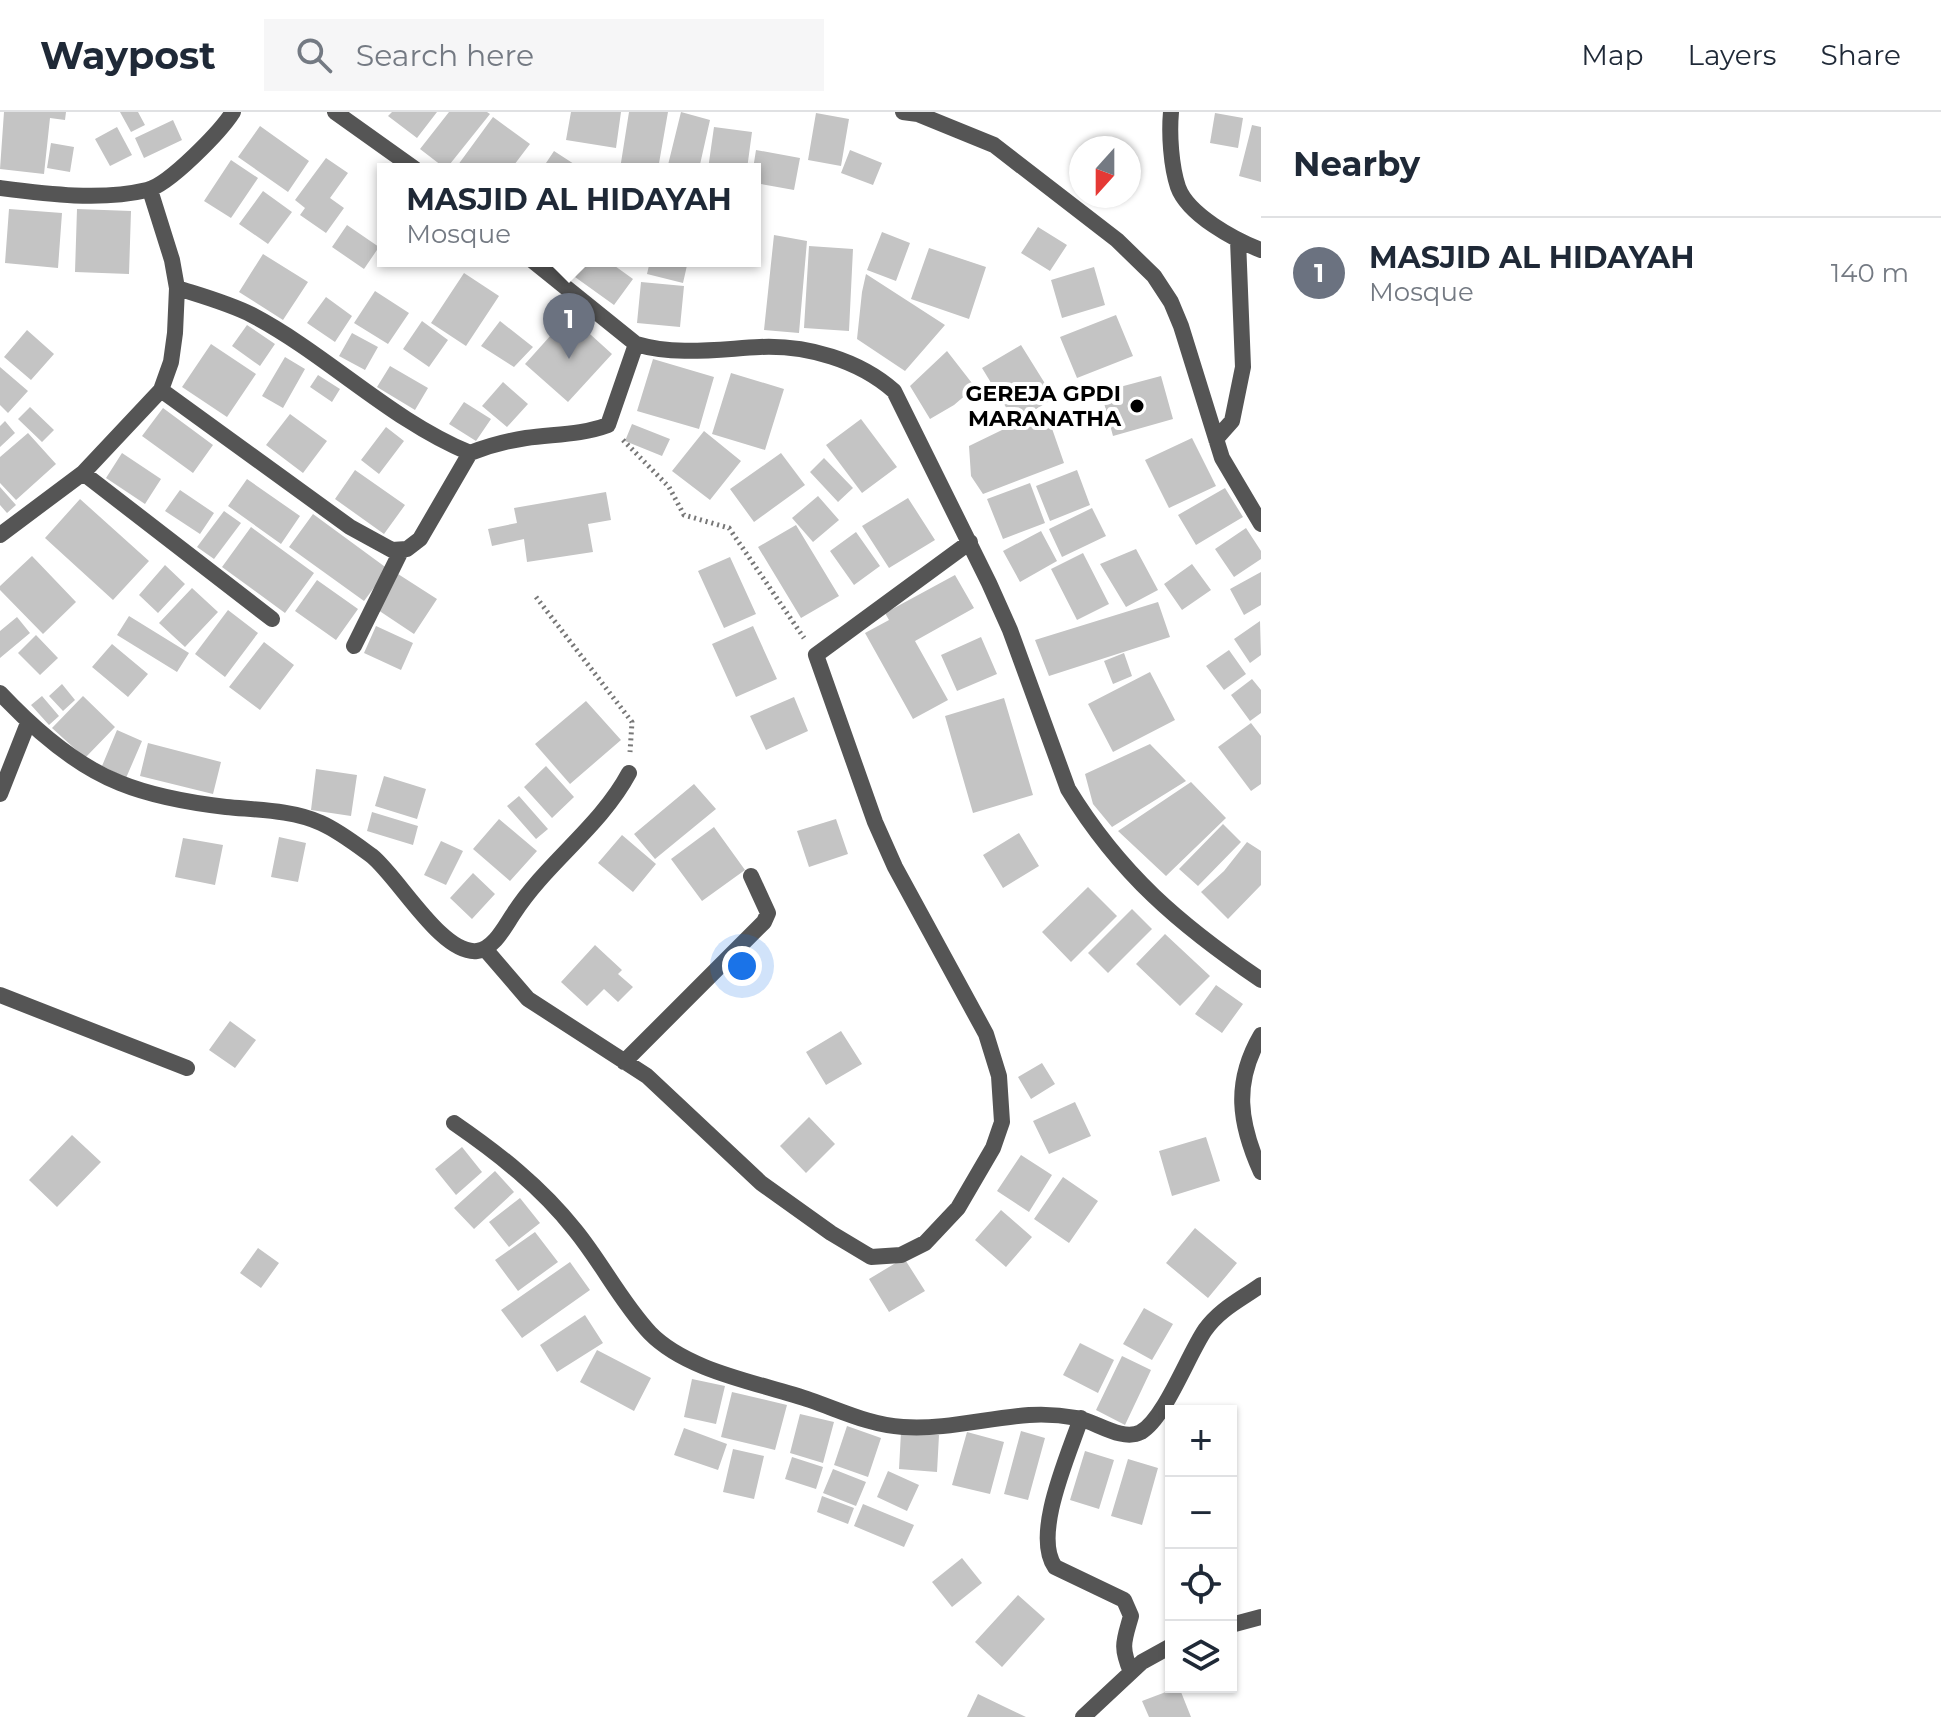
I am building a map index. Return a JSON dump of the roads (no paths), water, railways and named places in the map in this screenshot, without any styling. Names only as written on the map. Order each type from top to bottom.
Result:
[{"type":"street","points":[[0,188],[38,193],[105,194],[150,190],[205,145],[233,112]]},
{"type":"street","points":[[335,112],[407,163]]},
{"type":"street","points":[[903,112],[918,114],[994,145],[1140,260],[1171,302],[1222,458],[1261,524]]},
{"type":"street","points":[[1171,112],[1179,189],[1199,213],[1224,234],[1261,250]]},
{"type":"street","points":[[2,528],[83,473],[161,390],[171,362],[177,288],[172,260],[150,190]]},
{"type":"street","points":[[1216,439],[1232,421],[1243,367],[1238,240]]},
{"type":"street","points":[[540,267],[636,344],[655,349],[765,347],[814,352],[869,372],[894,391],[970,542],[1010,630],[1068,789],[1138,882],[1171,914],[1261,980]]},
{"type":"street","points":[[177,288],[215,299],[251,315],[384,404],[448,444],[470,453]]},
{"type":"street","points":[[354,646],[401,551],[420,539],[470,453],[495,444],[592,431],[608,425],[636,344]]},
{"type":"street","points":[[161,390],[350,527],[392,550],[401,551]]},
{"type":"street","points":[[83,473],[272,619]]},
{"type":"street","points":[[485,949],[528,999],[647,1076],[761,1183],[831,1233],[871,1257],[901,1255],[925,1243],[958,1208],[993,1148],[1002,1122],[1002,1098],[994,1054],[895,867],[875,822],[816,655],[970,542]]},
{"type":"street","points":[[0,693],[28,723],[119,783],[162,795],[279,812],[320,823],[372,857],[396,879],[449,942],[473,951],[485,949],[539,879],[616,796],[629,773]]},
{"type":"street","points":[[0,794],[28,723]]},
{"type":"street","points":[[624,1062],[764,922],[768,913],[751,876]]},
{"type":"street","points":[[0,995],[187,1068]]},
{"type":"street","points":[[1261,1035],[1246,1066],[1241,1086],[1250,1148],[1261,1172]]},
{"type":"street","points":[[454,1123],[500,1155],[540,1190],[575,1230],[652,1335],[675,1351],[731,1377],[809,1400],[871,1423],[928,1428],[1049,1414],[1081,1418],[1120,1433],[1141,1432],[1154,1419],[1206,1330],[1227,1306],[1261,1285]]},
{"type":"street","points":[[1081,1418],[1051,1509],[1047,1536],[1050,1560],[1055,1567],[1124,1600],[1131,1616],[1123,1639],[1123,1652],[1131,1672]]},
{"type":"street","points":[[1237,1623],[1261,1617]]},
{"type":"street","points":[[1083,1717],[1142,1662],[1165,1649]]},
{"type":"place","name":"MASJID AL HIDAYAH","points":[[569,359]]},
{"type":"place","name":"GEREJA GPDI MARANATHA","points":[[1137,406]]}]
